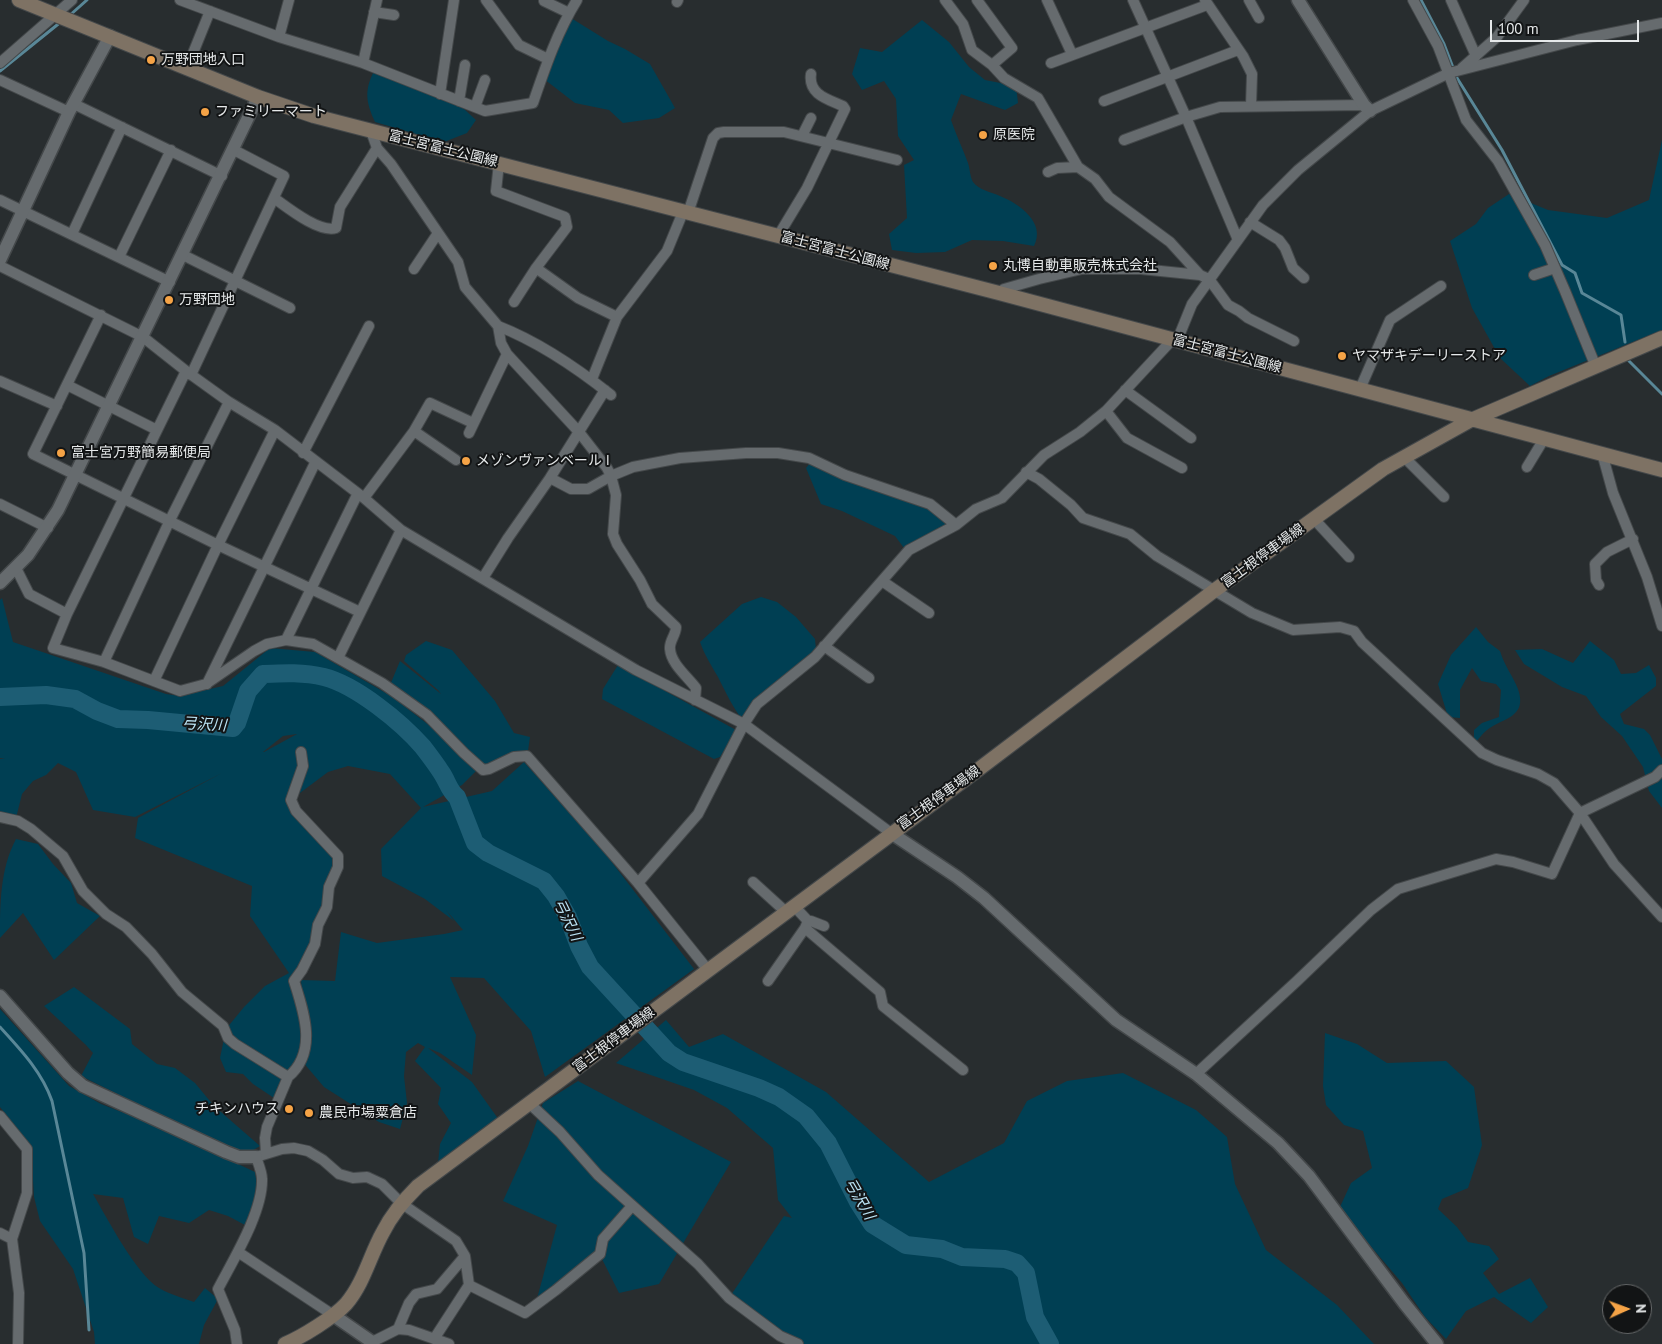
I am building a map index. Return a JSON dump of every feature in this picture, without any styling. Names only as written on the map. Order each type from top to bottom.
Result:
[{"type":"main road","name":"富士宮富士公園線","points":[[19,0],[258,97],[314,116],[999,293],[1662,470]]},
{"type":"main road","name":"富士根停車場線","points":[[285,1344],[334,1315],[346,1304],[356,1289],[383,1231],[401,1203],[418,1186],[975,772],[1215,590],[1383,469],[1404,457],[1471,420],[1662,338]]},
{"type":"street","points":[[0,62],[63,18],[72,0]]},
{"type":"street","points":[[180,0],[279,37],[363,63],[485,111],[533,103],[548,59],[577,0]]},
{"type":"street","points":[[279,37],[289,0]]},
{"type":"street","points":[[363,63],[377,0]]},
{"type":"street","points":[[440,94],[454,0]]},
{"type":"street","points":[[486,0],[519,45],[548,59]]},
{"type":"street","points":[[945,0],[963,24],[972,50],[992,65],[1004,78],[1038,98],[1078,167],[1095,180],[1109,197],[1170,242],[1228,304],[1248,318],[1294,340]]},
{"type":"street","points":[[977,0],[1012,48],[992,65]]},
{"type":"street","points":[[1047,0],[1072,54]]},
{"type":"street","points":[[1133,0],[1186,117],[1238,240]]},
{"type":"street","points":[[1249,0],[1259,18]]},
{"type":"street","points":[[1298,0],[1367,108]]},
{"type":"street","points":[[1413,0],[1454,72],[1466,120],[1498,161],[1544,245],[1596,367]]},
{"type":"street","points":[[1451,0],[1476,56]]},
{"type":"street","points":[[1454,72],[1497,37],[1524,0]]},
{"type":"street","points":[[544,1],[569,13]]},
{"type":"street","points":[[1051,63],[1146,28],[1206,2],[1252,74],[1250,106]]},
{"type":"street","points":[[187,68],[210,11]]},
{"type":"street","points":[[374,12],[394,15]]},
{"type":"street","points":[[638,883],[698,814],[744,724],[758,704],[815,657],[909,550],[956,525],[976,510],[1002,498],[1044,455],[1080,432],[1106,412],[1125,390],[1175,340],[1204,277],[1238,240],[1263,205],[1298,170],[1367,108],[1454,72],[1577,40],[1662,23]]},
{"type":"street","points":[[0,260],[72,108],[110,36]]},
{"type":"street","points":[[1104,101],[1238,50]]},
{"type":"street","points":[[459,101],[465,65]]},
{"type":"street","points":[[778,236],[801,199],[830,144],[845,109],[843,106],[815,93],[810,81],[811,74]]},
{"type":"street","points":[[0,80],[122,127],[222,176]]},
{"type":"street","points":[[475,108],[485,80]]},
{"type":"street","points":[[3,580],[28,555],[48,528],[58,510],[222,176],[258,97]]},
{"type":"street","points":[[1124,140],[1186,117],[1220,107],[1367,108]]},
{"type":"street","points":[[802,136],[811,118]]},
{"type":"street","points":[[72,234],[122,127]]},
{"type":"street","points":[[371,131],[377,148],[391,164],[458,262],[465,286],[498,326],[523,336],[592,379],[608,392],[579,432],[483,578]]},
{"type":"street","points":[[592,379],[618,317],[667,251],[686,212],[713,138],[718,134],[724,132],[784,132],[897,160]]},
{"type":"street","points":[[274,198],[321,228],[336,228],[340,207],[377,148]]},
{"type":"street","points":[[119,257],[171,150]]},
{"type":"street","points":[[234,150],[284,176],[235,281],[189,373],[157,430],[67,614],[53,648],[104,662],[180,691],[206,684],[267,644],[286,640],[313,644],[382,683],[427,715],[483,770],[514,757],[527,756],[638,883],[708,970]]},
{"type":"street","points":[[499,163],[496,191],[565,217],[567,227],[536,268],[514,302]]},
{"type":"street","points":[[1048,172],[1057,168],[1078,167]]},
{"type":"street","points":[[0,200],[170,282]]},
{"type":"street","points":[[1250,222],[1279,240],[1285,248],[1294,268],[1304,278]]},
{"type":"street","points":[[414,269],[438,233]]},
{"type":"street","points":[[182,255],[290,308]]},
{"type":"street","points":[[0,266],[143,337],[229,402],[275,430],[401,530],[636,670],[744,724],[892,832],[958,877],[984,898],[1116,1020],[1196,1074],[1258,1125],[1309,1176],[1437,1344]]},
{"type":"street","points":[[536,268],[578,298],[618,317]]},
{"type":"street","points":[[1534,275],[1555,268]]},
{"type":"street","points":[[999,293],[1004,289],[1038,278],[1082,270],[1141,269],[1204,277]]},
{"type":"street","points":[[1360,389],[1390,320],[1441,286]]},
{"type":"street","points":[[101,315],[33,454],[360,612]]},
{"type":"street","points":[[303,453],[369,326]]},
{"type":"street","points":[[498,326],[501,343],[508,354],[579,432],[612,476],[616,495],[612,534],[652,604],[676,627],[670,650],[674,661],[696,688],[695,700]]},
{"type":"street","points":[[469,433],[508,354]]},
{"type":"street","points":[[0,381],[56,406]]},
{"type":"street","points":[[67,385],[157,430]]},
{"type":"street","points":[[1125,390],[1191,438]]},
{"type":"street","points":[[104,662],[170,520],[229,402]]},
{"type":"street","points":[[286,640],[360,496],[414,431],[430,403],[473,423]]},
{"type":"street","points":[[1106,412],[1127,438],[1182,468]]},
{"type":"street","points":[[154,681],[275,430]]},
{"type":"street","points":[[414,431],[456,460]]},
{"type":"street","points":[[1527,467],[1544,438]]},
{"type":"street","points":[[550,478],[571,489],[588,489],[633,467],[680,458],[746,453],[778,453],[809,458],[845,475],[930,504],[956,525]]},
{"type":"street","points":[[1602,453],[1613,493],[1633,539],[1662,626]]},
{"type":"street","points":[[1404,457],[1444,497]]},
{"type":"street","points":[[206,684],[315,463]]},
{"type":"street","points":[[1026,472],[1039,479],[1083,518],[1130,534],[1157,556],[1252,613],[1293,630],[1340,627],[1354,631],[1362,642],[1482,752],[1497,760],[1538,774],[1554,783],[1580,812],[1614,864],[1662,917]]},
{"type":"street","points":[[0,504],[48,528]]},
{"type":"street","points":[[1314,519],[1349,557]]},
{"type":"street","points":[[338,658],[401,530]]},
{"type":"street","points":[[1600,585],[1596,580],[1595,564],[1607,552],[1633,539]]},
{"type":"street","points":[[16,568],[29,594],[67,614]]},
{"type":"street","points":[[882,581],[929,613]]},
{"type":"street","points":[[824,646],[869,678]]},
{"type":"street","points":[[237,1344],[235,1330],[218,1289],[252,1223],[258,1204],[262,1178],[261,1155],[267,1128],[288,1077],[302,1061],[307,1041],[304,1013],[294,981],[302,970],[315,944],[318,926],[338,867],[338,856],[296,811],[291,800],[303,766],[301,752]]},
{"type":"street","points":[[1196,1074],[1371,910],[1398,889],[1496,859],[1513,862],[1552,874],[1580,812],[1655,777],[1662,770]]},
{"type":"street","points":[[0,816],[18,821],[31,829],[63,856],[82,892],[106,914],[126,927],[152,954],[182,992],[223,1026],[228,1038],[288,1077]]},
{"type":"street","points":[[754,882],[790,909],[880,992],[884,1006],[963,1070]]},
{"type":"street","points":[[768,982],[811,920],[824,926]]},
{"type":"street","points":[[0,996],[68,1073],[83,1086],[239,1157],[261,1155],[294,1148],[308,1152],[323,1160],[339,1174],[353,1178],[367,1177],[382,1184],[401,1203],[456,1241],[465,1256],[468,1285],[434,1339]]},
{"type":"street","points":[[530,1103],[560,1132],[598,1175],[698,1264],[729,1298],[780,1336],[798,1344]]},
{"type":"street","points":[[0,1116],[27,1149],[27,1193],[12,1239],[19,1293],[18,1344]]},
{"type":"street","points":[[468,1285],[525,1313],[600,1254],[603,1239],[632,1206]]},
{"type":"street","points":[[0,1233],[12,1239]]},
{"type":"street","points":[[238,1252],[334,1315],[372,1343],[398,1329],[409,1330],[449,1344]]},
{"type":"street","points":[[398,1329],[409,1303],[416,1294],[437,1289],[465,1256]]},
{"type":"shaded area","points":[[571,18],[650,64],[675,108],[659,118],[623,123],[609,110],[575,103],[544,79]]},
{"type":"shaded area","points":[[922,20],[949,42],[969,67],[985,80],[1016,86],[1018,103],[1005,110],[961,94],[951,120],[968,163],[973,182],[982,189],[1015,204],[1029,215],[1037,230],[1034,246],[1003,241],[972,240],[945,252],[916,253],[892,250],[889,234],[907,218],[904,165],[914,160],[898,136],[896,99],[884,81],[862,90],[852,74],[860,48],[882,52]]},
{"type":"shaded area","points":[[374,71],[455,104],[476,120],[467,133],[444,142],[375,122],[367,96]]},
{"type":"shaded area","points":[[1662,140],[1662,330],[1549,376],[1530,386],[1500,358],[1472,308],[1450,241],[1476,224],[1488,208],[1509,194],[1548,210],[1607,218],[1649,200]]},
{"type":"shaded area","points":[[811,462],[853,483],[930,510],[947,524],[904,548],[895,536],[842,511],[821,504],[806,468]]},
{"type":"shaded area","points":[[761,597],[777,602],[796,617],[815,639],[816,650],[744,722],[736,711],[700,642],[742,604]]},
{"type":"shaded area","points":[[2,598],[13,642],[166,694],[180,696],[223,686],[270,648],[315,652],[391,696],[434,729],[477,770],[462,785],[423,807],[492,791],[524,762],[604,852],[694,969],[545,1077],[531,1031],[484,978],[450,977],[476,1035],[472,1075],[440,1053],[428,1048],[472,1082],[499,1120],[438,1163],[440,1144],[451,1123],[438,1104],[441,1088],[415,1061],[425,1047],[418,1043],[406,1052],[404,1076],[407,1103],[400,1129],[379,1122],[324,1087],[302,1061],[277,1100],[253,1084],[243,1074],[226,1072],[220,1058],[226,1029],[265,986],[289,973],[250,916],[252,886],[135,838],[138,818],[222,773],[135,817],[93,810],[76,772],[58,763],[46,775],[33,781],[22,794],[14,826],[0,821],[0,759],[5,758],[0,758],[0,600]],"holes":[[[297,734],[264,752],[263,752],[283,736]],[[348,766],[390,774],[421,808],[381,849],[382,876],[425,899],[454,921],[446,910],[463,930],[377,943],[341,932],[335,981],[301,980],[303,1008],[290,977],[294,981],[316,940],[338,856],[289,805],[296,796],[328,772]]]},
{"type":"shaded area","points":[[1476,627],[1488,642],[1500,651],[1518,689],[1520,699],[1517,712],[1487,730],[1474,744],[1474,730],[1482,723],[1499,717],[1501,690],[1496,684],[1481,681],[1472,668],[1460,690],[1460,718],[1448,717],[1438,684],[1451,655]]},
{"type":"shaded area","points":[[426,641],[452,650],[495,701],[514,733],[530,737],[528,751],[483,767],[390,685],[400,661],[441,694],[404,661],[406,655]]},
{"type":"shaded area","points":[[1590,641],[1614,660],[1621,674],[1636,673],[1649,665],[1656,678],[1656,686],[1620,714],[1624,724],[1644,729],[1650,735],[1662,759],[1662,808],[1649,791],[1643,767],[1622,736],[1601,717],[1586,696],[1562,687],[1524,664],[1515,650],[1542,649],[1573,663]]},
{"type":"shaded area","points":[[618,665],[736,730],[720,757],[714,759],[602,699],[603,689]]},
{"type":"shaded area","points":[[16,839],[38,844],[71,883],[77,903],[100,916],[54,960],[23,913],[0,938],[2,887],[7,862]]},
{"type":"shaded area","points":[[74,987],[130,1029],[132,1044],[157,1064],[175,1068],[195,1083],[214,1106],[260,1146],[248,1153],[231,1150],[81,1076],[93,1053],[44,1006]]},
{"type":"shaded area","points":[[0,1009],[69,1086],[101,1104],[155,1125],[255,1172],[255,1192],[245,1225],[228,1216],[209,1210],[189,1223],[159,1216],[148,1244],[134,1237],[123,1198],[93,1194],[123,1245],[150,1281],[163,1290],[194,1302],[205,1288],[218,1299],[204,1325],[199,1344],[95,1344],[94,1332],[73,1269],[40,1221],[34,1197],[31,1146],[0,1107]]},
{"type":"shaded area","points":[[666,1020],[689,1047],[723,1034],[826,1092],[929,1182],[1004,1143],[1027,1101],[1067,1081],[1123,1073],[1196,1110],[1227,1137],[1235,1184],[1266,1250],[1337,1305],[1374,1344],[796,1344],[729,1298],[784,1216],[792,1218],[778,1200],[773,1148],[727,1108],[694,1090],[616,1063]]},
{"type":"shaded area","points":[[1325,1033],[1357,1044],[1387,1063],[1446,1061],[1474,1087],[1482,1145],[1468,1188],[1442,1199],[1438,1209],[1457,1227],[1468,1242],[1489,1246],[1499,1259],[1483,1273],[1499,1294],[1530,1278],[1548,1307],[1531,1323],[1494,1297],[1466,1311],[1446,1339],[1425,1317],[1402,1283],[1339,1209],[1351,1183],[1372,1168],[1363,1131],[1344,1125],[1326,1105],[1323,1086]]},
{"type":"shaded area","points":[[578,1081],[731,1162],[659,1284],[619,1293],[600,1255],[535,1306],[557,1225],[503,1201],[528,1146],[543,1103]]},
{"type":"waterway","points":[[69,16],[87,0]]},
{"type":"waterway","points":[[1421,0],[1444,44],[1457,78],[1502,150],[1562,265],[1575,273],[1582,293],[1621,315],[1625,342]]},
{"type":"waterway","points":[[0,71],[62,21]]},
{"type":"waterway","points":[[1629,361],[1662,394]]},
{"type":"waterway","name":"弓沢川","points":[[0,697],[46,695],[75,699],[97,711],[118,719],[233,728],[237,723],[248,691],[263,674],[316,675],[337,681],[364,696],[403,727],[423,747],[457,797],[475,843],[488,853],[544,881],[556,896],[568,917],[579,946],[590,967],[669,1053],[683,1062],[759,1088],[779,1097],[806,1116],[828,1143],[858,1202],[872,1224],[906,1245],[942,1249],[962,1257],[1005,1259],[1017,1263],[1026,1273],[1035,1317],[1050,1344]]},
{"type":"waterway","points":[[0,1027],[37,1071],[52,1101],[84,1253],[89,1330]]},
{"type":"place","name":"万野団地入口","points":[[151,60]]},
{"type":"place","name":"ファミリーマート","points":[[205,112]]},
{"type":"place","name":"原医院","points":[[983,135]]},
{"type":"place","name":"丸博自動車販売株式会社","points":[[993,266]]},
{"type":"place","name":"万野団地","points":[[169,300]]},
{"type":"place","name":"ヤマザキデーリーストア","points":[[1342,356]]},
{"type":"place","name":"富士宮万野簡易郵便局","points":[[61,453]]},
{"type":"place","name":"メゾンヴァンベール I","points":[[466,461]]},
{"type":"place","name":"チキンハウス","points":[[289,1109]]},
{"type":"place","name":"農民市場粟倉店","points":[[309,1113]]}]
